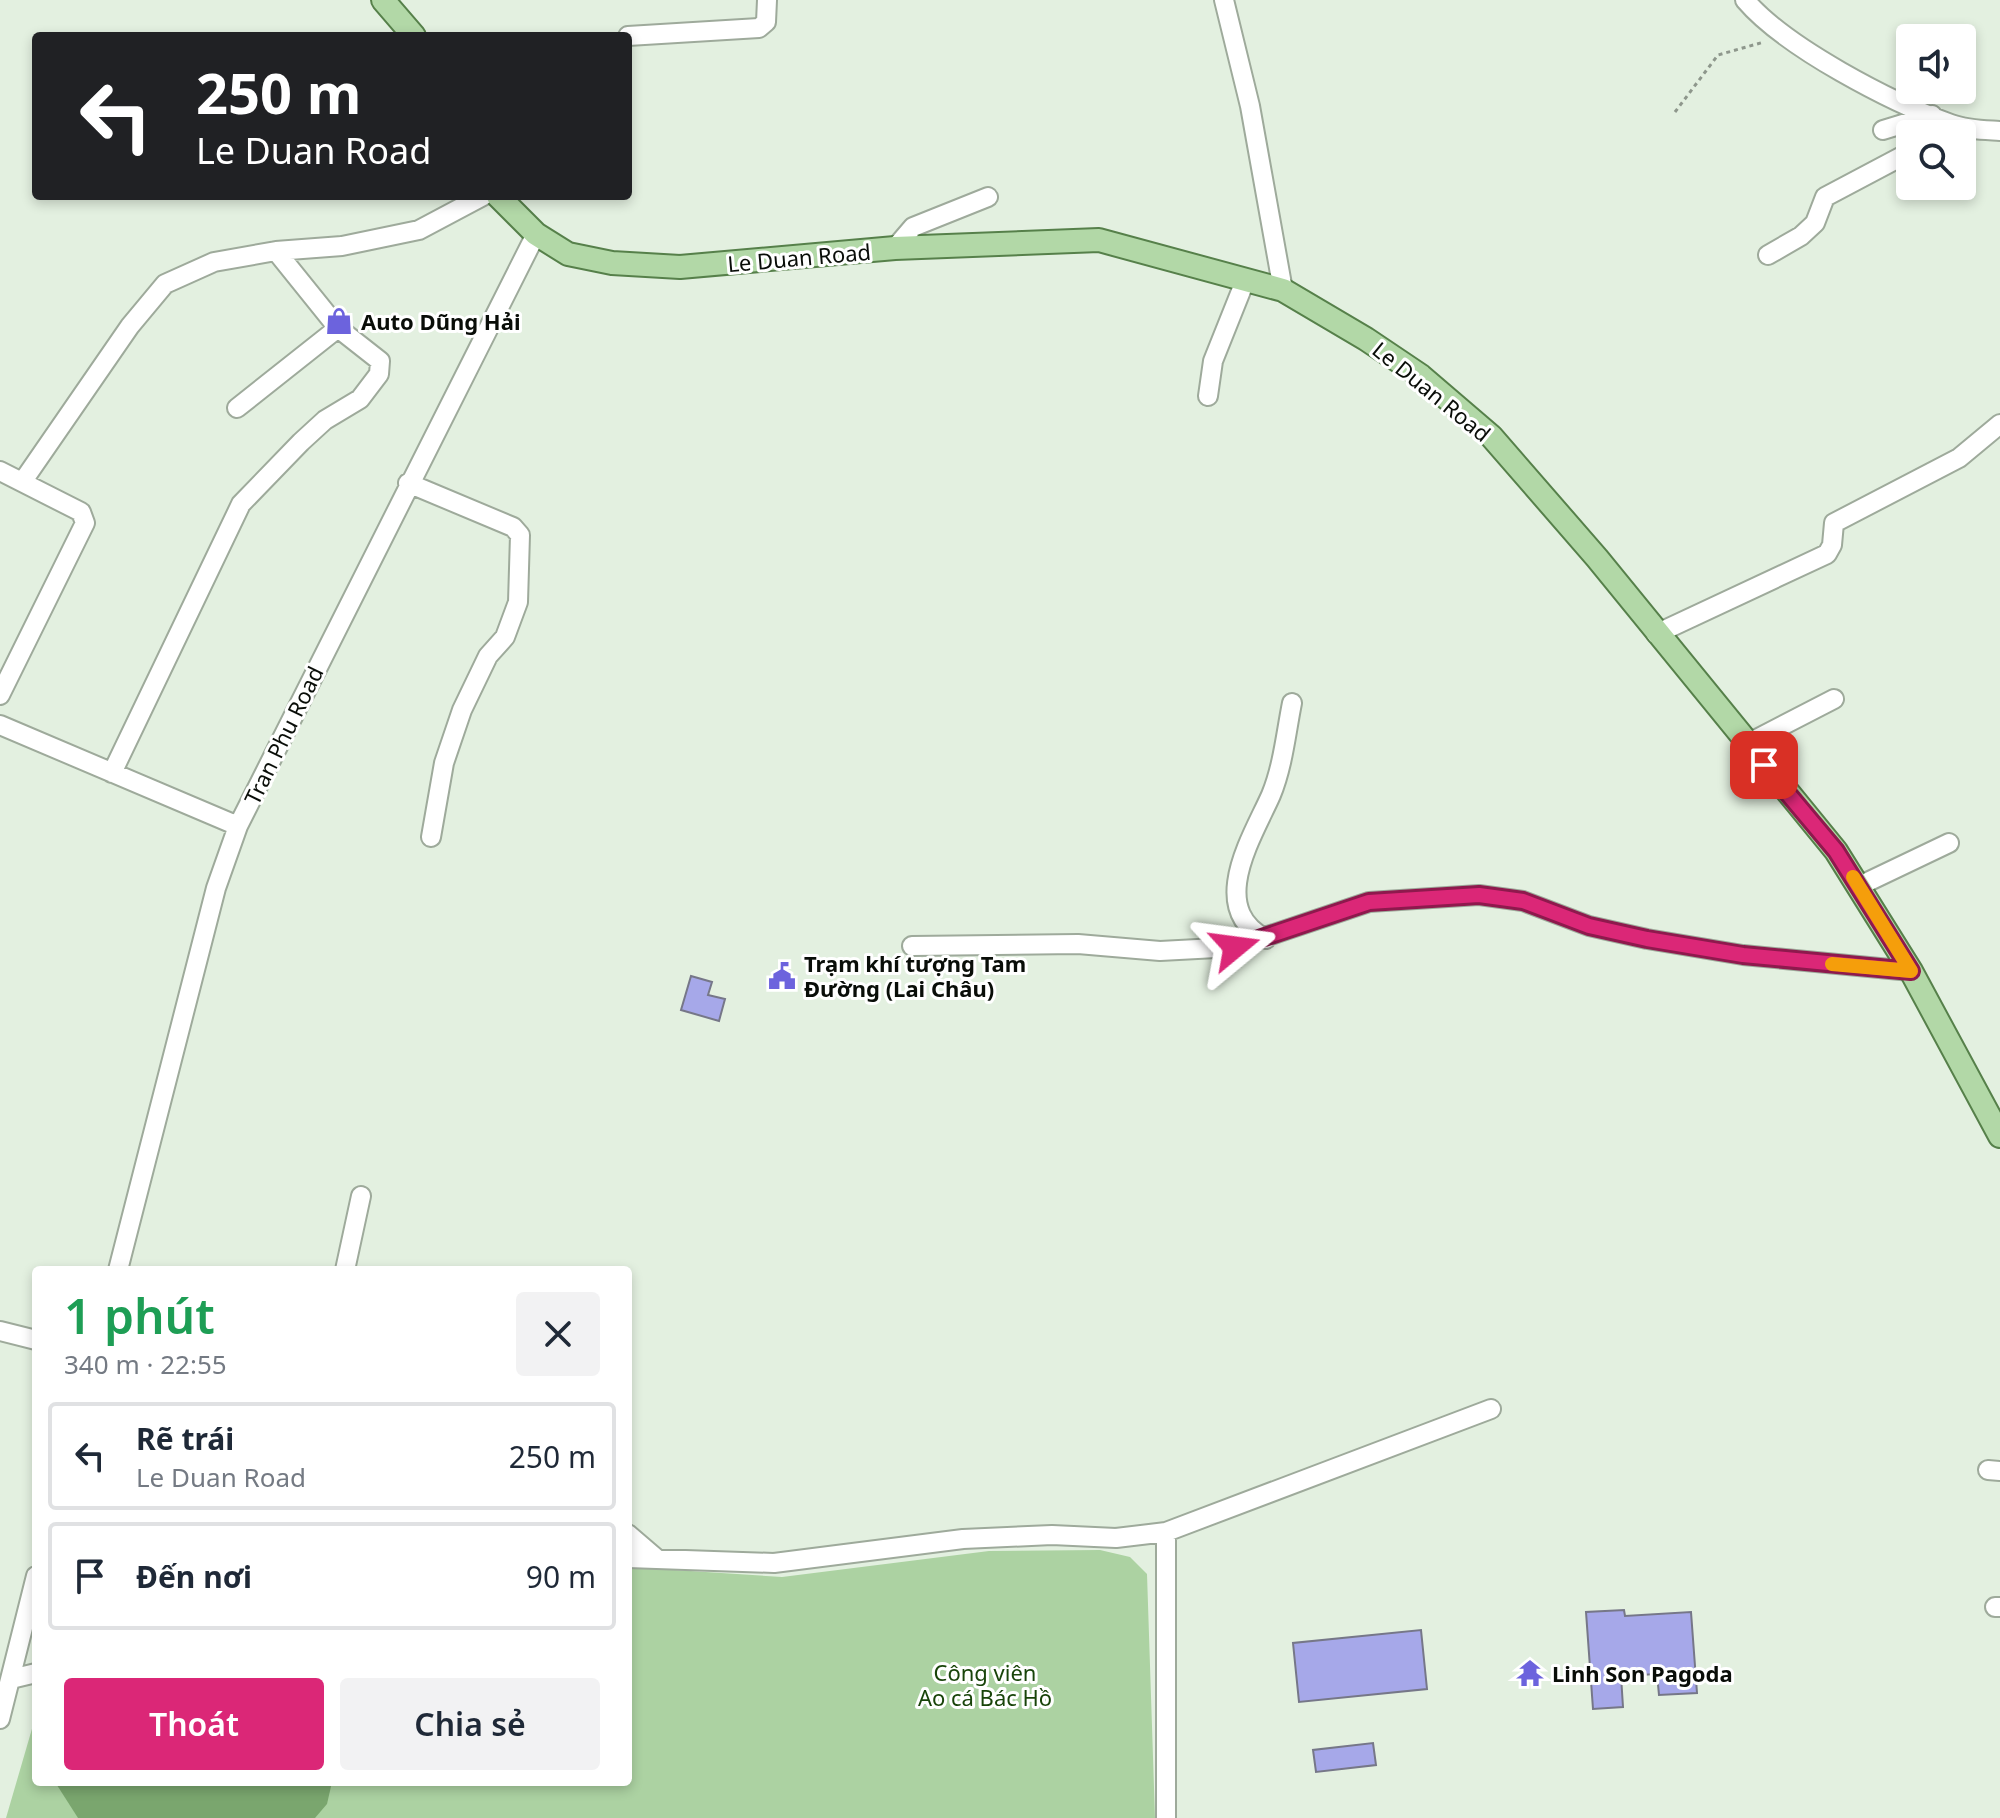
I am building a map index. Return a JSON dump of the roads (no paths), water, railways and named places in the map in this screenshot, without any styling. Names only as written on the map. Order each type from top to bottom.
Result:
[{"type":"main road","points":[[383,0],[411,32]]},
{"type":"main road","name":"Le Duan Road","points":[[502,200],[536,234],[568,254],[612,263],[680,267],[895,248],[1099,240],[1283,290],[1421,376],[1491,436],[1597,558],[1836,851],[1911,971],[2000,1136]]},
{"type":"street","points":[[632,36],[759,28],[766,22],[767,0]]},
{"type":"street","points":[[1745,0],[1788,37],[1881,92],[1942,120]]},
{"type":"street","points":[[1225,1],[1250,106],[1283,290]]},
{"type":"street","points":[[1883,130],[1932,115]]},
{"type":"street","points":[[1976,132],[2000,131]]},
{"type":"street","points":[[1768,255],[1801,236],[1815,223],[1825,197],[1896,159]]},
{"type":"street","points":[[895,248],[913,227],[988,197]]},
{"type":"street","points":[[23,481],[130,326],[165,284],[214,262],[276,251],[342,246],[419,230],[475,200]]},
{"type":"street","name":"Tran Phu Road","points":[[119,1266],[216,888],[238,826],[536,234]]},
{"type":"street","points":[[112,773],[241,504],[309,434],[360,399],[379,374],[380,361],[338,328],[276,251]]},
{"type":"street","points":[[1208,396],[1213,361],[1245,281]]},
{"type":"street","points":[[237,408],[338,328]]},
{"type":"street","points":[[1656,634],[1827,554],[1832,545],[1834,523],[1959,458],[2000,424]]},
{"type":"street","points":[[0,471],[81,512],[85,523],[0,695]]},
{"type":"street","points":[[408,483],[513,527],[520,535],[518,602],[505,637],[488,656],[462,710],[444,763],[431,837]]},
{"type":"street","points":[[1747,744],[1834,699]]},
{"type":"street","points":[[1266,939],[1246,921],[1237,900],[1239,870],[1259,814],[1270,796],[1292,703]]},
{"type":"street","points":[[0,725],[238,826]]},
{"type":"street","points":[[1859,886],[1949,843]]},
{"type":"street","points":[[912,946],[1078,944],[1160,951],[1235,947],[1369,902],[1479,895],[1502,897],[1589,926],[1660,941],[1743,955],[1911,971]]},
{"type":"street","points":[[346,1266],[361,1196]]},
{"type":"street","points":[[0,1331],[32,1339]]},
{"type":"street","points":[[632,1558],[774,1563],[963,1539],[1052,1535],[1116,1538],[1166,1532],[1491,1409]]},
{"type":"street","points":[[1166,1532],[1166,1818]]},
{"type":"street","points":[[632,1537],[656,1558]]},
{"type":"street","points":[[0,1719],[32,1592]]},
{"type":"street","points":[[11,1679],[32,1674]]},
{"type":"place","name":"Auto Dũng Hải","points":[[339,321]]},
{"type":"place","name":"Trạm khí tượng Tam Đường (Lai Châu)","points":[[782,976]]},
{"type":"place","name":"Linh Son Pagoda","points":[[1530,1673]]},
{"type":"park label","name":"Công viên Ao cá Bác Hồ","points":[[985,1684]]}]
